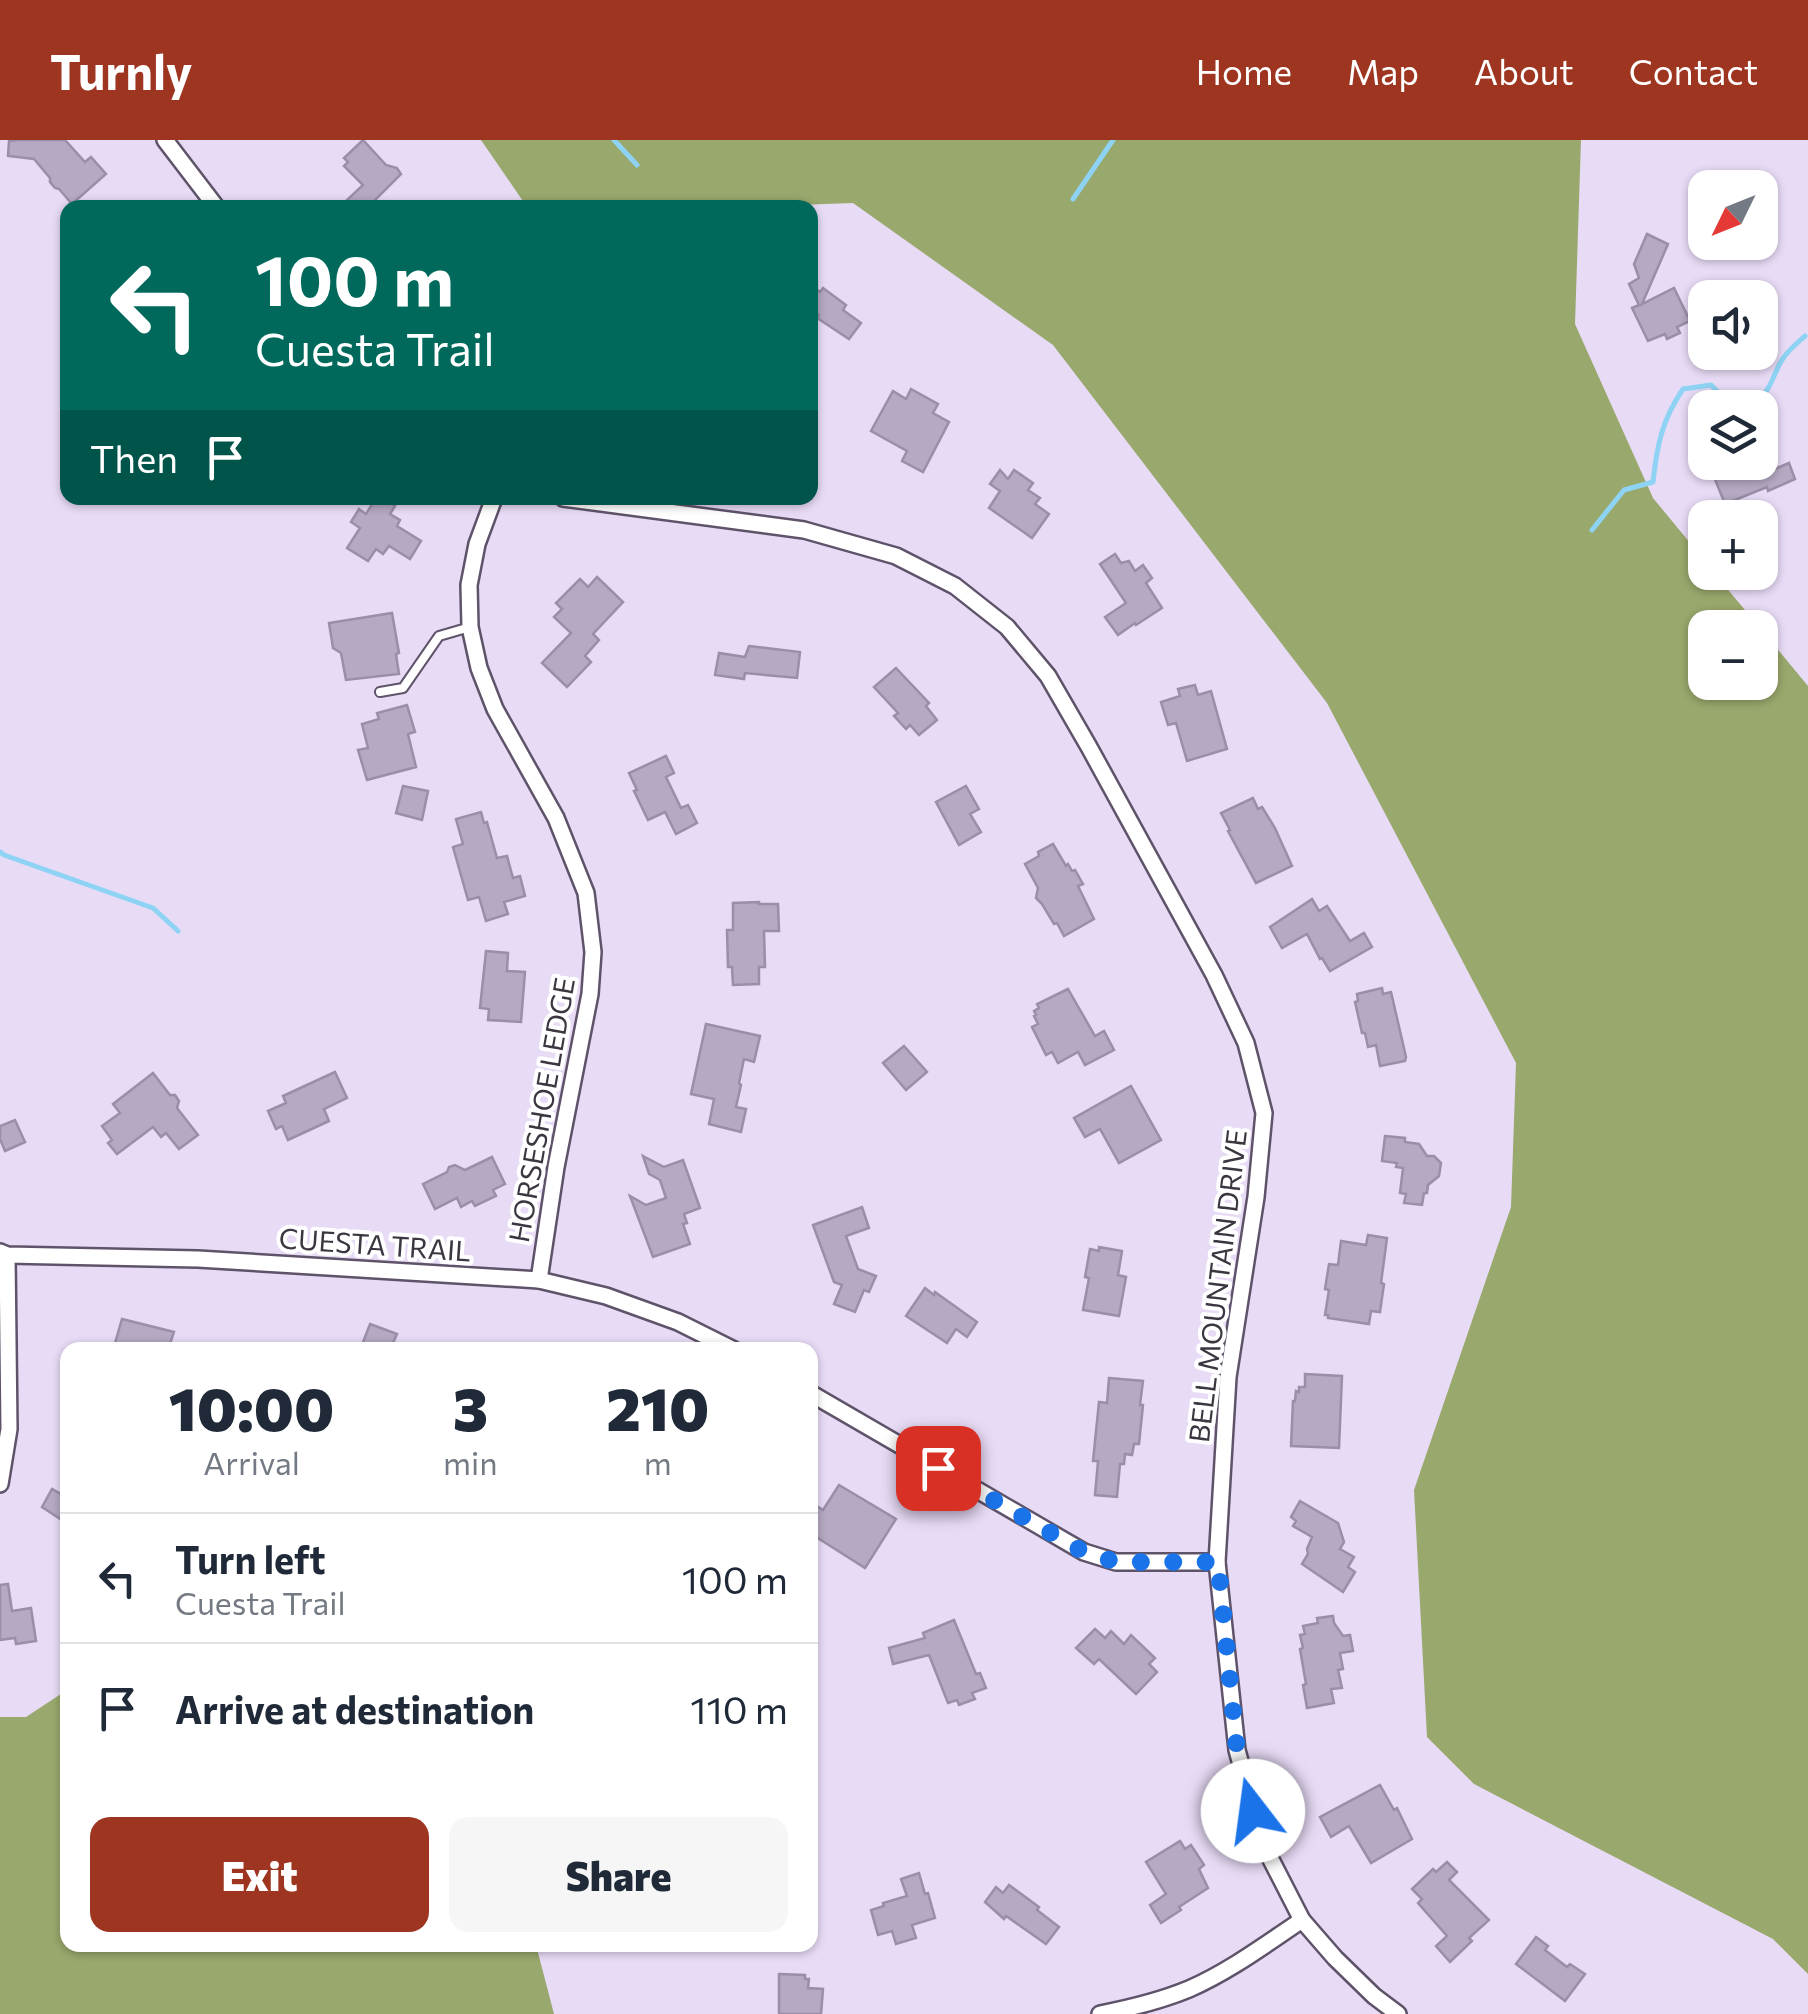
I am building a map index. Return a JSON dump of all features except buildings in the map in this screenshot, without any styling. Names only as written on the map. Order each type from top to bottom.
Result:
[{"type":"street","points":[[166,140],[211,200]]},
{"type":"street","name":"HORSESHOE LEDGE","points":[[492,505],[469,584],[470,627],[479,668],[495,709],[556,818],[586,894],[593,952],[590,994],[556,1167],[539,1280]]},
{"type":"street","name":"BELL MOUNTAIN DRIVE","points":[[615,505],[804,530],[896,556],[955,586],[994,616],[1048,676],[1214,976],[1246,1043],[1264,1114],[1256,1197],[1228,1377],[1218,1562],[1237,1750],[1262,1842],[1302,1920],[1334,1958],[1398,2014]]},
{"type":"street","points":[[0,1484],[8,1429],[4,1254]]},
{"type":"street","name":"CUESTA TRAIL","points":[[4,1254],[198,1259],[539,1280],[606,1296],[678,1322],[718,1342]]},
{"type":"street","points":[[818,1398],[1084,1552],[1116,1562],[1218,1562]]},
{"type":"street","points":[[1100,2014],[1147,2004],[1191,1988],[1302,1920]]},
{"type":"lane","points":[[380,692],[403,688],[438,636],[470,627]]},
{"type":"green space","points":[[481,140],[1581,140],[1575,324],[1653,498],[1688,540],[1688,590],[1728,590],[1745,610],[1688,610],[1688,700],[1778,700],[1778,650],[1808,686],[1808,1974],[1773,1939],[1474,1784],[1427,1737],[1414,1490],[1511,1207],[1516,1063],[1327,703],[1053,345],[853,203],[818,204],[818,200],[522,200]]},
{"type":"green space","points":[[60,1695],[60,1952],[538,1952],[554,2014],[0,2014],[0,1717],[26,1717]]},
{"type":"waterway","points":[[614,140],[637,165]]},
{"type":"waterway","points":[[1073,199],[1113,140]]},
{"type":"waterway","points":[[1592,530],[1624,490],[1653,482],[1662,433],[1683,389],[1711,385],[1731,401],[1752,401],[1767,390],[1784,357],[1805,336]]},
{"type":"waterway","points":[[0,852],[153,908],[178,931]]},
{"type":"route","points":[[938,1468],[1084,1552],[1116,1562],[1218,1562],[1237,1750],[1253,1811]]}]
